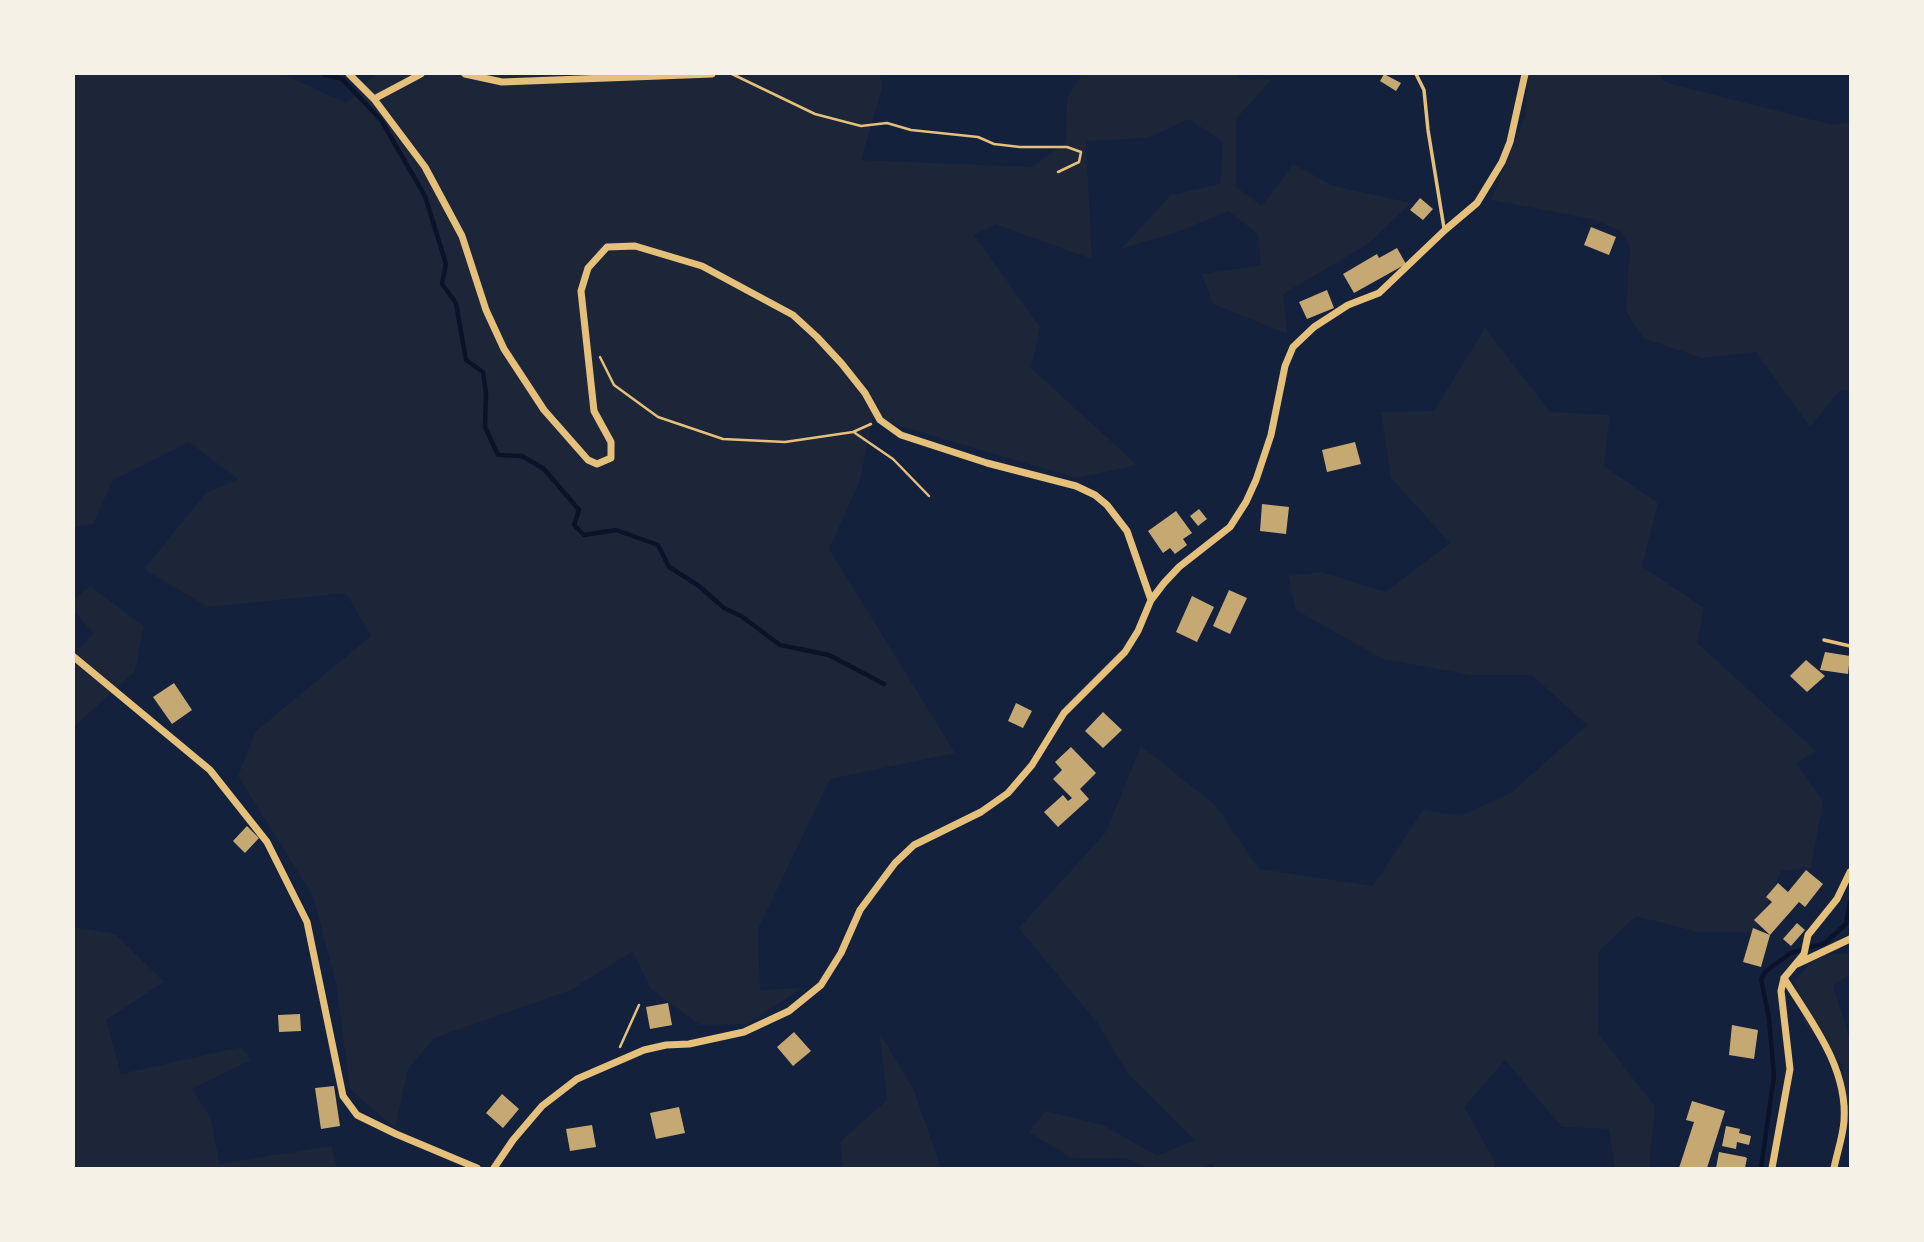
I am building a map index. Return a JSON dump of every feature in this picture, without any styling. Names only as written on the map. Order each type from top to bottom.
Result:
[{"type":"street","points":[[353,74],[425,167],[462,236],[486,310],[504,349],[544,410],[588,460],[597,464],[611,458],[611,442],[594,411],[581,291],[588,268],[607,247],[635,246],[702,266],[793,315],[842,364],[865,393],[880,420],[901,435],[987,463],[1076,486],[1095,495],[1107,505],[1127,531],[1151,600]]},
{"type":"street","points":[[374,99],[421,74]]},
{"type":"street","points":[[465,74],[502,82],[712,74]]},
{"type":"street","points":[[494,1168],[513,1140],[542,1106],[577,1079],[644,1050],[744,1032],[789,1011],[821,985],[841,953],[860,910],[895,863],[914,845],[981,812],[1009,793],[1032,765],[1064,713],[1125,652],[1138,631],[1151,600],[1179,567],[1230,527],[1246,502],[1271,435],[1285,366],[1293,347],[1314,327],[1348,305],[1379,293],[1477,203],[1502,162],[1516,123],[1525,74]]},
{"type":"street","points":[[74,657],[210,770],[267,842],[307,922],[343,1096],[357,1115],[477,1168]]},
{"type":"street","points":[[1772,1168],[1790,1069],[1781,991],[1784,978],[1804,954],[1808,935],[1837,899],[1850,872]]},
{"type":"street","points":[[1796,965],[1850,939]]},
{"type":"street","points":[[1784,978],[1829,1052],[1842,1092],[1844,1121],[1834,1168]]},
{"type":"lane","points":[[1416,74],[1424,90],[1445,230]]},
{"type":"lane","points":[[1824,640],[1850,646]]},
{"type":"path","points":[[732,74],[815,114],[861,126],[887,123],[911,130],[978,137],[994,144],[1067,147],[1082,152],[1079,162],[1058,172]]},
{"type":"path","points":[[587,347],[599,354],[614,385],[658,417],[723,439],[785,442],[853,432],[880,420]]},
{"type":"path","points":[[853,432],[893,459],[929,496]]},
{"type":"path","points":[[612,1064],[639,1005]]},
{"type":"shaded area","points":[[74,74],[283,74],[346,103],[376,74],[879,74],[883,85],[861,160],[1033,167],[1066,142],[1067,98],[1082,74],[1237,74],[1240,80],[1272,79],[1236,119],[1236,187],[1262,206],[1293,164],[1334,186],[1411,203],[1368,244],[1283,294],[1287,334],[1213,304],[1202,274],[1261,265],[1258,234],[1228,211],[1180,231],[1121,249],[1171,195],[1220,184],[1223,142],[1189,119],[1148,138],[1086,141],[1092,259],[995,224],[974,235],[1040,327],[1031,368],[1137,465],[1076,478],[873,418],[859,483],[829,549],[955,753],[830,779],[758,929],[760,990],[802,988],[747,1024],[700,1025],[651,989],[633,951],[571,990],[434,1038],[408,1069],[395,1128],[350,1089],[336,983],[313,896],[238,776],[256,731],[371,636],[346,593],[208,607],[144,569],[206,493],[238,479],[189,442],[113,480],[93,524],[74,527]]},
{"type":"shaded area","points":[[1527,74],[1658,74],[1667,83],[1833,125],[1850,122],[1850,390],[1839,391],[1810,427],[1756,352],[1702,358],[1643,338],[1626,311],[1630,246],[1621,231],[1592,219],[1491,200],[1526,114]]},
{"type":"shaded area","points":[[1485,328],[1550,412],[1610,415],[1604,466],[1658,503],[1642,566],[1704,608],[1697,643],[1816,751],[1796,763],[1823,801],[1811,868],[1781,871],[1755,932],[1698,932],[1636,916],[1599,951],[1598,1033],[1655,1107],[1649,1168],[1615,1168],[1609,1129],[1562,1127],[1505,1060],[1464,1107],[1495,1162],[1494,1168],[1215,1168],[1212,1164],[1202,1168],[1147,1168],[1126,1158],[1074,1159],[1029,1132],[1045,1111],[1103,1125],[1157,1156],[1195,1140],[1129,1075],[1098,1024],[1019,928],[1106,832],[1141,746],[1215,805],[1259,869],[1373,886],[1423,810],[1460,816],[1511,793],[1587,725],[1532,675],[1471,675],[1383,659],[1296,610],[1288,576],[1321,572],[1386,592],[1450,543],[1391,478],[1381,412],[1434,411]]},
{"type":"shaded area","points":[[90,586],[144,626],[135,671],[74,727],[74,654],[94,634],[74,611],[74,599]]},
{"type":"shaded area","points":[[74,927],[115,934],[164,982],[106,1020],[121,1074],[241,1047],[251,1060],[192,1089],[210,1117],[220,1164],[331,1146],[337,1168],[74,1168]]},
{"type":"shaded area","points":[[1850,953],[1850,974],[1833,986],[1850,1039],[1850,1134],[1842,1065],[1804,1023],[1795,981],[1817,955]]},
{"type":"shaded area","points":[[880,1034],[913,1088],[941,1168],[843,1168],[840,1142],[887,1100]]},
{"type":"building","points":[[1384,74],[1401,83],[1396,91],[1380,81]]},
{"type":"building","points":[[1420,198],[1433,209],[1423,220],[1410,210]]},
{"type":"building","points":[[1591,227],[1616,237],[1609,255],[1584,245]]},
{"type":"building","points":[[1397,248],[1406,264],[1354,293],[1343,274],[1377,254],[1379,258]]},
{"type":"building","points":[[1327,290],[1334,308],[1307,319],[1299,302]]},
{"type":"building","points":[[1355,442],[1361,464],[1327,472],[1322,450]]},
{"type":"building","points":[[1262,504],[1289,507],[1286,534],[1260,531]]},
{"type":"building","points":[[1199,509],[1207,519],[1198,526],[1190,516]]},
{"type":"building","points":[[1176,511],[1192,533],[1183,539],[1187,545],[1175,554],[1170,548],[1163,553],[1148,531]]},
{"type":"building","points":[[1229,590],[1247,598],[1230,634],[1213,626]]},
{"type":"building","points":[[1192,596],[1214,607],[1197,642],[1176,632]]},
{"type":"building","points":[[1825,652],[1850,656],[1848,674],[1820,670]]},
{"type":"building","points":[[1806,660],[1825,676],[1807,692],[1790,676]]},
{"type":"building","points":[[174,683],[192,710],[172,724],[153,697]]},
{"type":"building","points":[[1016,703],[1032,711],[1023,728],[1008,721]]},
{"type":"building","points":[[1103,712],[1122,730],[1103,748],[1085,731]]},
{"type":"building","points":[[1071,747],[1096,773],[1080,789],[1089,799],[1058,827],[1044,812],[1063,795],[1068,801],[1072,798],[1053,779],[1062,770],[1055,762]]},
{"type":"building","points":[[247,826],[259,838],[245,853],[233,841]]},
{"type":"building","points":[[1806,870],[1823,884],[1805,907],[1799,902],[1770,935],[1754,920],[1772,902],[1766,897],[1778,883],[1788,892]]},
{"type":"building","points":[[1797,923],[1805,930],[1791,946],[1783,939]]},
{"type":"building","points":[[1753,928],[1770,935],[1761,967],[1743,962]]},
{"type":"building","points":[[668,1003],[672,1025],[650,1029],[646,1007]]},
{"type":"building","points":[[300,1014],[301,1031],[279,1032],[278,1015]]},
{"type":"building","points":[[1732,1025],[1758,1030],[1754,1059],[1729,1055]]},
{"type":"building","points":[[794,1032],[811,1051],[793,1066],[777,1047]]},
{"type":"building","points":[[334,1086],[340,1126],[321,1129],[315,1088]]},
{"type":"building","points":[[502,1094],[519,1109],[503,1128],[486,1113]]},
{"type":"building","points":[[1692,1101],[1725,1111],[1707,1168],[1679,1168],[1694,1122],[1686,1120]]},
{"type":"building","points":[[679,1107],[685,1133],[656,1139],[650,1113]]},
{"type":"building","points":[[592,1125],[596,1147],[570,1151],[566,1129]]},
{"type":"building","points":[[1726,1126],[1740,1129],[1739,1133],[1751,1136],[1749,1145],[1737,1142],[1736,1149],[1722,1146]]},
{"type":"building","points":[[1719,1152],[1747,1158],[1745,1168],[1716,1168]]},
{"type":"waterway","points":[[323,74],[342,79],[381,120],[425,196],[446,264],[442,284],[456,303],[466,360],[483,372],[486,393],[485,427],[498,455],[522,456],[544,469],[579,510],[574,525],[584,535],[616,530],[658,545],[669,567],[780,645],[829,655],[884,684]]},
{"type":"waterway","points":[[1761,1168],[1774,1076],[1769,1018],[1761,979],[1766,971],[1791,953],[1825,943],[1846,924],[1850,901]]}]
